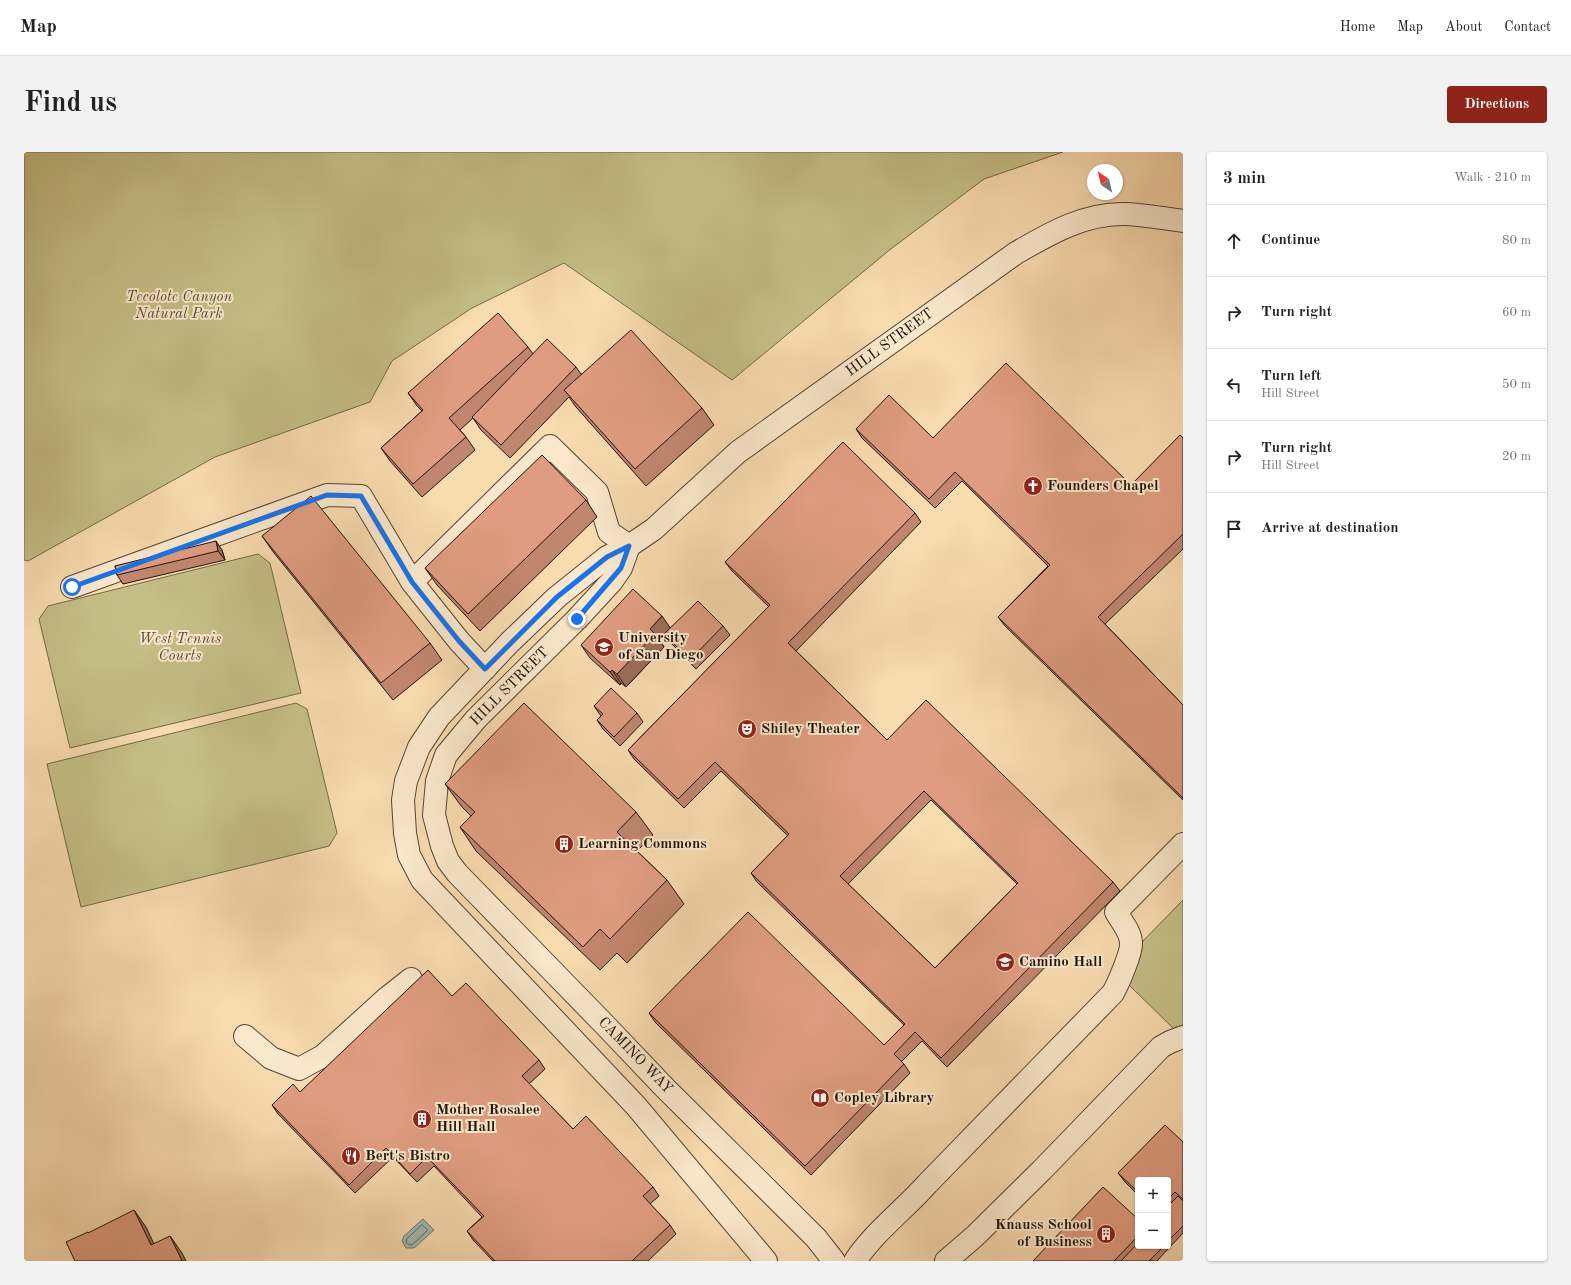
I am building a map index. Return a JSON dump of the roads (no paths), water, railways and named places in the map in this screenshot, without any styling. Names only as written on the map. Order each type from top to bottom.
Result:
[{"type":"street","name":"HILL STREET","points":[[766,1261],[636,1106],[422,880],[409,855],[405,833],[403,800],[406,781],[419,746],[439,717],[557,597],[607,557],[629,546],[654,529],[738,452],[1016,253],[1054,231],[1090,218],[1124,214],[1183,221]]},
{"type":"street","points":[[412,582],[550,446],[597,492],[609,532],[629,546]]},
{"type":"street","points":[[72,587],[327,495],[361,496],[412,582],[459,641],[485,669]]},
{"type":"street","name":"HILL STREET","points":[[442,846],[434,815],[437,780],[446,755],[476,719],[577,619],[612,581],[621,568],[629,546]]},
{"type":"street","points":[[855,1261],[870,1242],[1113,993],[1119,982],[1132,944],[1130,936],[1116,912],[1183,844]]},
{"type":"street","name":"CAMINO WAY","points":[[442,846],[448,861],[457,873],[600,1019],[665,1088],[816,1238],[834,1261]]},
{"type":"street","points":[[245,1036],[270,1058],[299,1069],[323,1056],[387,998],[411,979]]},
{"type":"street","points":[[946,1261],[975,1236],[1036,1176],[1161,1047],[1183,1037]]},
{"type":"water","points":[[423,1219],[434,1230],[414,1248],[406,1248],[402,1241],[404,1236]]},
{"type":"place","name":"Founders Chapel","points":[[1033,486]]},
{"type":"place","name":"University of San Diego","points":[[604,647]]},
{"type":"place","name":"Shiley Theater","points":[[747,729]]},
{"type":"place","name":"Learning Commons","points":[[564,844]]},
{"type":"place","name":"Camino Hall","points":[[1005,962]]},
{"type":"place","name":"Copley Library","points":[[820,1098]]},
{"type":"place","name":"Mother Rosalee Hill Hall","points":[[422,1119]]},
{"type":"place","name":"Bert's Bistro","points":[[351,1156]]},
{"type":"place","name":"Knauss School of Business","points":[[1106,1234]]},
{"type":"park label","name":"Tecolote Canyon Natural Park","points":[[179,306]]},
{"type":"park label","name":"West Tennis Courts","points":[[180,648]]}]
